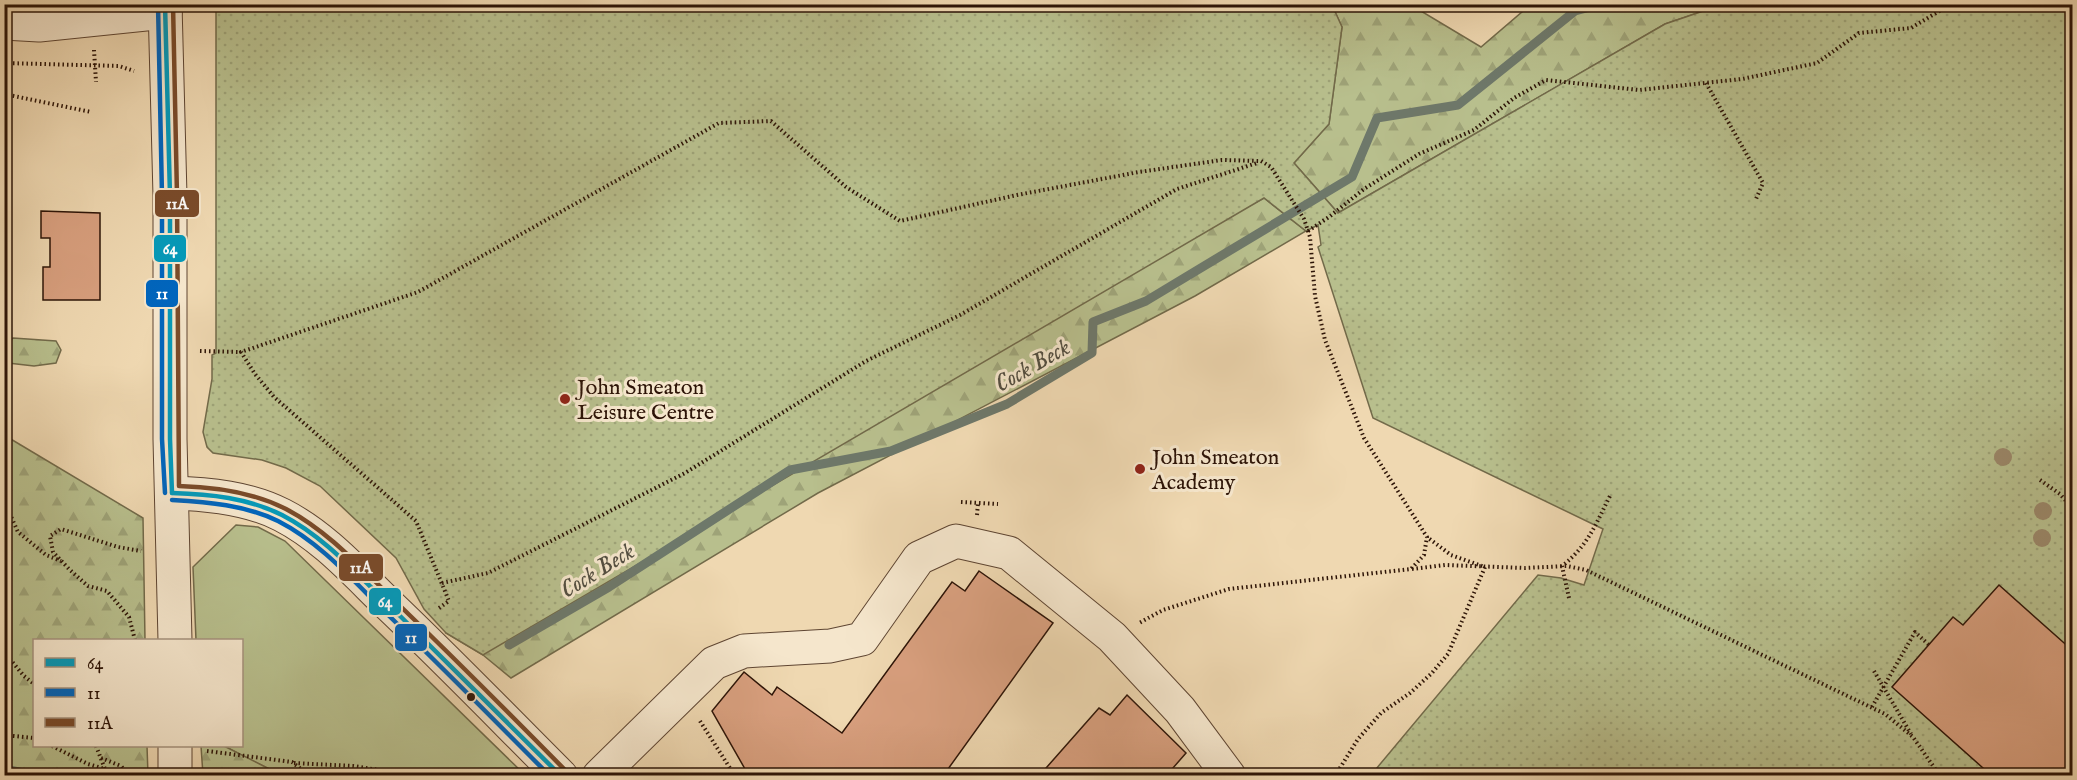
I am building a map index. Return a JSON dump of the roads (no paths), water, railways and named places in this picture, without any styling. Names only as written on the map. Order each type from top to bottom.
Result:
[{"type":"street","points":[[4,23],[39,24],[165,8],[170,196],[175,639]]},
{"type":"street","points":[[172,493],[221,497],[256,503],[310,532],[405,620],[561,776]]},
{"type":"street","points":[[599,776],[714,663],[744,651],[830,646],[862,639],[919,558],[956,541],[1009,553],[1112,638],[1180,710],[1229,776]]},
{"type":"waterway","name":"Cock Beck","points":[[509,645],[609,587],[790,470],[891,451],[1007,404],[1092,353],[1093,322],[1146,301],[1352,177],[1377,118],[1458,105],[1575,11],[1602,4]]},
{"type":"waterway","name":"Cock Beck","points":[[4,769],[39,776]]},
{"type":"place","name":"John Smeaton Leisure Centre","points":[[565,399]]},
{"type":"place","name":"John Smeaton Academy","points":[[1140,469]]}]
